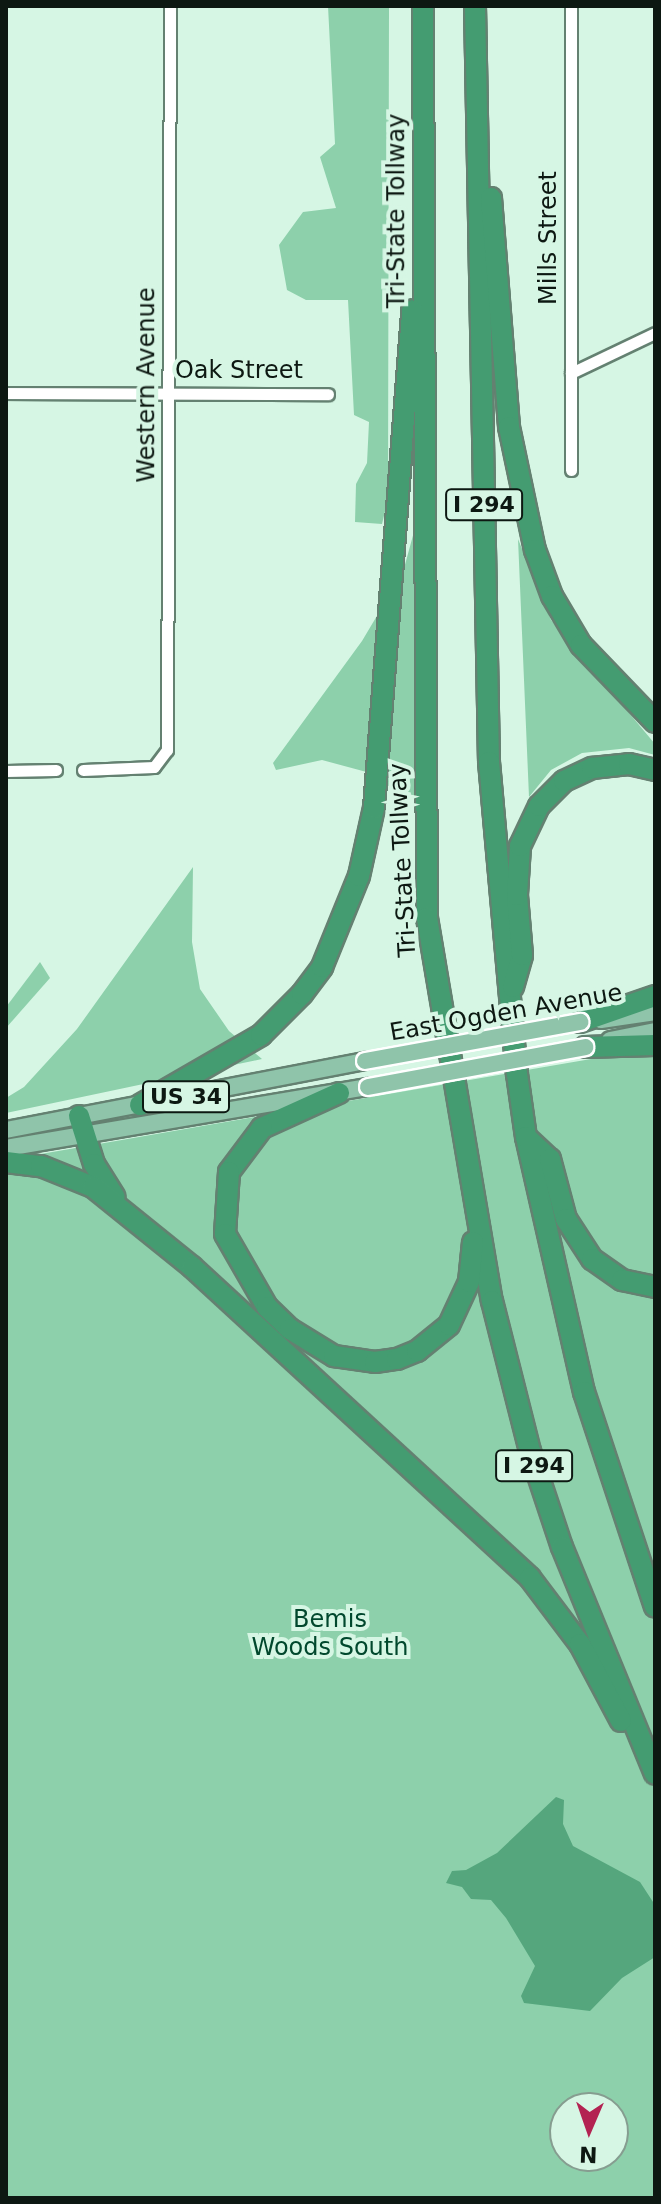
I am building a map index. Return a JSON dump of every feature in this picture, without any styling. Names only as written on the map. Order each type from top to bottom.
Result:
[{"type":"highway","name":"Tri-State Tollway","points":[[423,6],[427,918],[462,1143],[492,1301],[530,1451],[562,1547],[655,1773]]},
{"type":"highway","name":"I 294","points":[[475,6],[489,762],[509,1003],[526,1137],[584,1392],[655,1607]]},
{"type":"highway","points":[[478,106],[486,140],[509,427],[535,550],[552,596],[581,645],[655,722]]},
{"type":"highway","points":[[140,1105],[261,1035],[302,994],[322,967],[359,876],[374,808],[401,401],[422,227]]},
{"type":"highway","points":[[509,1003],[522,955],[520,846],[539,806],[564,781],[592,768],[629,764],[655,770]]},
{"type":"highway","points":[[580,1022],[655,996]]},
{"type":"highway","points":[[585,1047],[655,1045]]},
{"type":"highway","points":[[339,1093],[320,1105],[277,1118],[249,1140],[229,1172],[223,1210],[234,1257],[267,1307],[290,1329],[334,1356],[375,1362],[397,1359],[435,1339],[462,1306],[474,1238],[462,1143]]},
{"type":"highway","points":[[81,1125],[94,1164],[121,1207]]},
{"type":"highway","points":[[526,1137],[550,1159],[566,1219],[592,1259],[622,1280],[655,1287]]},
{"type":"highway","points":[[6,1162],[41,1166],[73,1178],[121,1207],[530,1578],[580,1644],[655,1773]]},
{"type":"main road","name":"East Ogden Avenue","points":[[140,1105],[580,1022],[655,1012]]},
{"type":"main road","name":"East Ogden Avenue","points":[[339,1093],[655,1031]]},
{"type":"main road","name":"US 34","points":[[6,1130],[81,1125],[339,1093]]},
{"type":"main road","name":"US 34","points":[[6,1148],[140,1105]]},
{"type":"street","name":"Western Avenue","points":[[83,770],[161,764],[167,750],[170,6]]},
{"type":"street","name":"Mills Street","points":[[571,6],[571,470]]},
{"type":"street","points":[[571,373],[655,333]]},
{"type":"street","name":"Oak Street","points":[[6,393],[328,394]]},
{"type":"street","points":[[6,771],[56,770]]},
{"type":"green space","points":[[328,6],[389,6],[388,499],[382,524],[355,522],[356,484],[367,463],[369,422],[354,415],[348,300],[306,300],[287,290],[279,245],[303,212],[336,208],[320,157],[335,144]]},
{"type":"green space","points":[[418,517],[418,795],[402,797],[374,774],[322,760],[276,770],[273,763],[362,641],[403,572]]},
{"type":"green space","points":[[518,539],[551,620],[655,744],[655,755],[629,748],[582,753],[551,770],[529,797]]},
{"type":"green space","points":[[193,867],[192,942],[200,989],[229,1031],[262,1059],[6,1113],[6,1098],[24,1087],[77,1029]]},
{"type":"green space","points":[[40,962],[50,978],[6,1028],[6,1007]]},
{"type":"green space","name":"Bemis Woods South","points":[[655,1048],[655,2198],[6,2198],[6,1160]]},
{"type":"shaded area","points":[[556,1797],[564,1800],[563,1824],[573,1846],[640,1882],[655,1905],[655,1957],[622,1978],[590,2011],[524,2003],[521,1996],[535,1966],[506,1918],[491,1900],[471,1899],[462,1887],[446,1883],[452,1871],[466,1870],[497,1853]]}]
